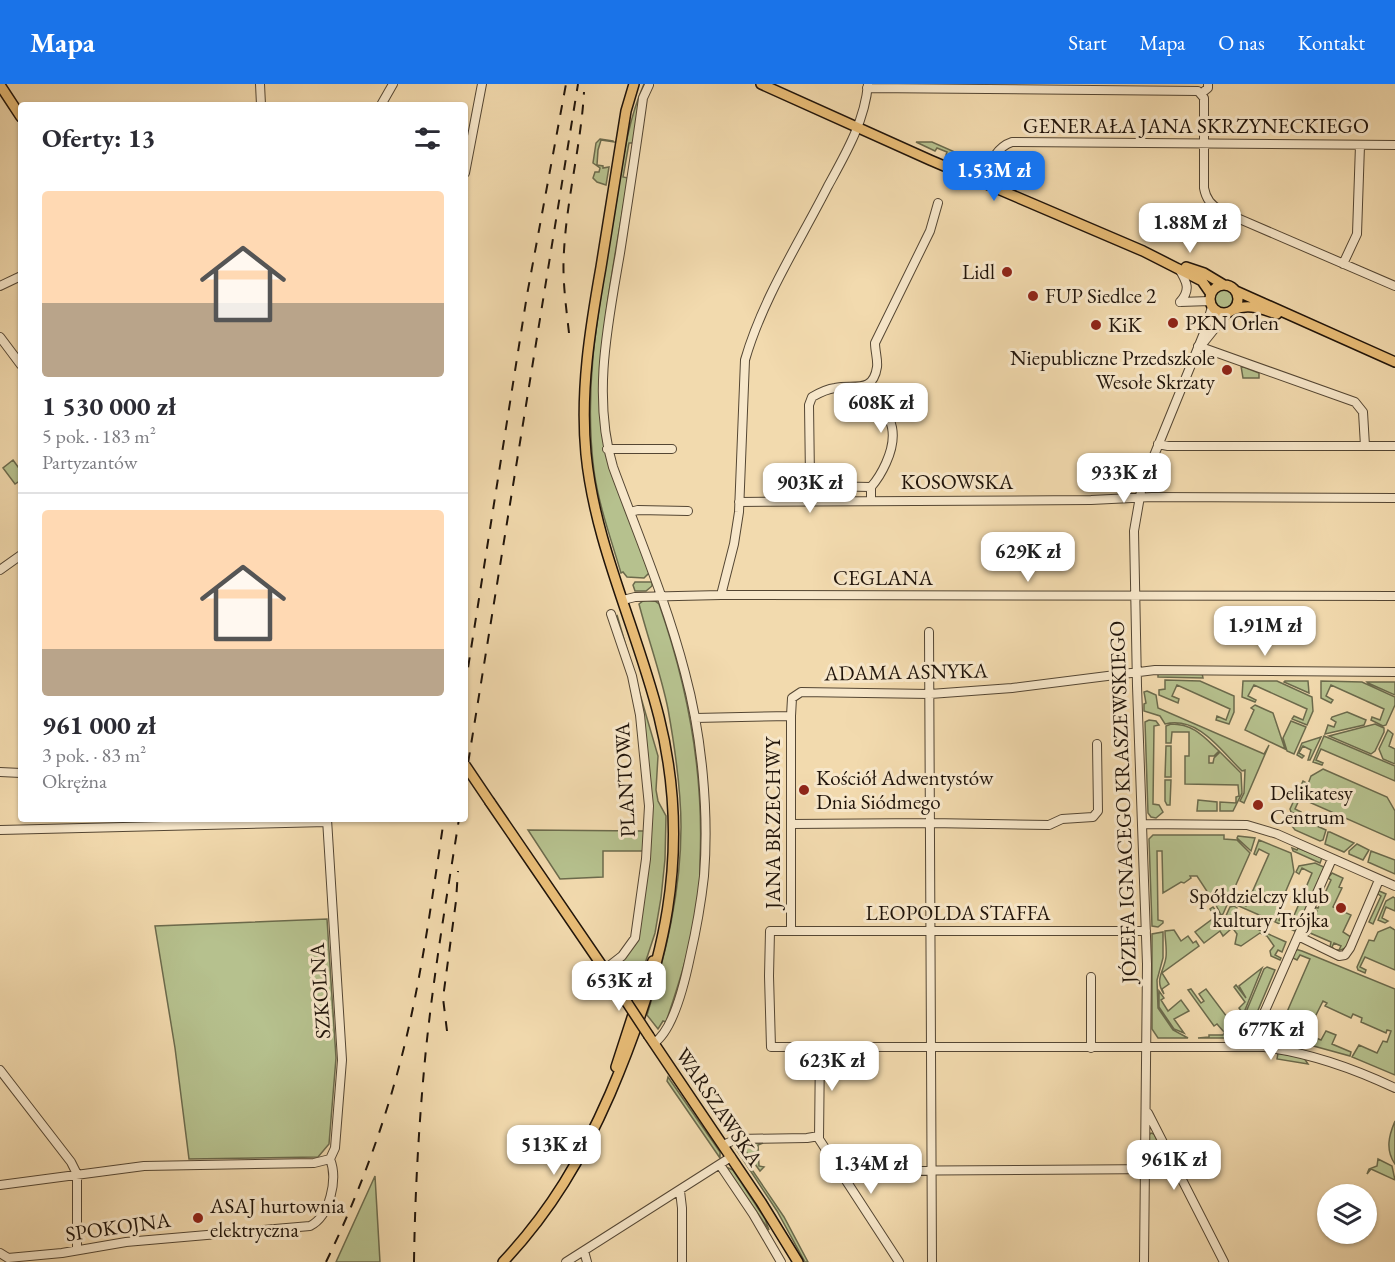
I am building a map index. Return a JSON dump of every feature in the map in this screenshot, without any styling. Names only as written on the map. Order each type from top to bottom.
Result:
[{"type":"main road","points":[[761,84],[856,128],[1179,268],[1202,281],[1219,312],[1250,306],[1302,322]]},
{"type":"main road","points":[[0,85],[18,112]]},
{"type":"main road","points":[[503,1262],[536,1224],[565,1183],[594,1131],[639,1023],[656,970],[673,871],[672,788],[659,716],[604,541],[591,492],[586,450],[585,394],[590,329],[626,111],[634,85]]},
{"type":"main road","points":[[1143,251],[1204,273],[1302,322],[1395,362]]},
{"type":"main road","points":[[1211,301],[1216,288],[1224,285]]},
{"type":"main road","points":[[1230,311],[1237,304],[1236,291]]},
{"type":"main road","name":"WARSZAWSKA","points":[[468,769],[723,1145],[798,1262]]},
{"type":"street","points":[[260,84],[261,102]]},
{"type":"street","points":[[383,102],[393,84]]},
{"type":"street","points":[[468,157],[482,84]]},
{"type":"street","points":[[1202,93],[1208,88],[1208,84]]},
{"type":"street","points":[[649,85],[643,98],[604,348],[604,423],[608,448],[661,596],[686,675],[695,718],[703,786],[705,833],[704,877],[687,974],[663,1037],[651,1039]]},
{"type":"street","points":[[722,595],[734,544],[739,502],[743,373],[751,339],[768,301],[852,142],[868,86],[1198,91],[1202,93]]},
{"type":"street","points":[[1202,93],[1205,107],[1204,188],[1205,196],[1215,207],[1395,286]]},
{"type":"street","name":"GENERAŁA JANA SKRZYNECKIEGO","points":[[982,182],[998,150],[1012,142],[1395,145]]},
{"type":"street","points":[[1343,264],[1357,234],[1360,145]]},
{"type":"street","points":[[871,487],[816,486],[811,482],[809,405],[812,397],[825,391],[866,386],[871,383],[878,364],[876,343],[930,231],[938,203]]},
{"type":"street","points":[[1179,268],[1188,286],[1180,302],[1211,301]]},
{"type":"street","points":[[0,286],[18,277]]},
{"type":"street","name":"JÓZEFA IGNACEGO KRASZEWSKIEGO","points":[[1144,1262],[1146,931],[1134,531],[1138,498],[1198,348],[1211,301]]},
{"type":"street","name":"JÓZEFA IGNACEGO KRASZEWSKIEGO","points":[[1198,348],[1220,319],[1230,311]]},
{"type":"street","points":[[0,337],[18,361]]},
{"type":"street","points":[[1198,348],[1355,402],[1362,412],[1365,446]]},
{"type":"street","points":[[871,383],[892,422],[895,438],[880,478],[871,487],[871,500]]},
{"type":"street","points":[[1158,444],[1168,446],[1395,446]]},
{"type":"street","points":[[608,448],[672,449]]},
{"type":"street","name":"KOSOWSKA","points":[[739,502],[1395,498]]},
{"type":"street","points":[[630,512],[638,510],[688,511]]},
{"type":"street","points":[[0,570],[18,557]]},
{"type":"street","name":"CEGLANA","points":[[623,600],[661,596],[722,595],[1395,596]]},
{"type":"street","name":"PLANTOWA","points":[[604,970],[622,956],[635,938],[646,859],[649,806],[640,714],[632,676],[611,614]]},
{"type":"street","points":[[929,632],[932,1262]]},
{"type":"street","name":"ADAMA ASNYKA","points":[[791,716],[792,698],[801,692],[930,694],[1012,688],[1137,672],[1230,669],[1395,672]]},
{"type":"street","points":[[695,718],[791,716]]},
{"type":"street","name":"JANA BRZECHWY","points":[[791,716],[791,931]]},
{"type":"street","points":[[791,824],[1049,825],[1062,819],[1093,817],[1098,810],[1097,744]]},
{"type":"street","points":[[0,772],[18,773]]},
{"type":"street","points":[[0,830],[199,822]]},
{"type":"street","name":"SZKOLNA","points":[[327,822],[342,1060],[335,1148],[330,1159]]},
{"type":"street","points":[[1142,824],[1247,825],[1277,834],[1395,886]]},
{"type":"street","points":[[1264,1047],[1260,1030],[1264,1013],[1332,859]]},
{"type":"street","points":[[1298,936],[1339,956],[1345,955],[1379,880]]},
{"type":"street","name":"LEOPOLDA STAFFA","points":[[820,1047],[771,1047],[770,931],[1146,931]]},
{"type":"street","points":[[1090,977],[1091,1048]]},
{"type":"street","points":[[899,1262],[819,1136],[820,1047],[931,1049],[1264,1047],[1334,1063],[1395,1088]]},
{"type":"street","points":[[0,1070],[77,1174],[77,1250]]},
{"type":"street","points":[[1146,1109],[1224,1262]]},
{"type":"street","points":[[723,1145],[737,1139],[819,1136]]},
{"type":"street","points":[[566,1262],[731,1158]]},
{"type":"street","points":[[0,1185],[144,1166],[314,1163],[330,1159]]},
{"type":"street","name":"SPOKOJNA","points":[[0,1253],[8,1258],[62,1253],[126,1242],[310,1226],[318,1221],[326,1208],[333,1172],[330,1159]]},
{"type":"street","points":[[720,1165],[753,1214],[781,1262]]},
{"type":"street","points":[[843,1175],[851,1171],[1162,1169],[1175,1165]]},
{"type":"street","points":[[680,1191],[682,1262]]},
{"type":"street","points":[[584,1251],[587,1262]]},
{"type":"green space","points":[[644,84],[646,84],[634,143],[629,143],[623,177],[628,178],[602,347],[601,415],[605,449],[649,573],[644,578],[627,577],[623,572],[621,573],[596,484],[590,408],[598,315],[621,169],[632,117]]},
{"type":"green space","points":[[600,139],[614,142],[601,140],[598,150],[597,165],[603,168],[609,167],[606,185],[593,178],[595,172],[599,172],[600,168],[593,163],[596,143]]},
{"type":"green space","points":[[916,142],[932,142],[982,164],[978,169],[946,155],[947,152],[937,148],[935,151]]},
{"type":"green space","points":[[1223,289],[1230,292],[1233,299],[1230,306],[1223,309],[1216,306],[1213,299],[1216,292]]},
{"type":"green space","points":[[1241,366],[1259,373],[1259,378],[1243,378]]},
{"type":"green space","points":[[13,460],[18,467],[18,482],[15,484],[3,468]]},
{"type":"green space","points":[[635,582],[652,582],[652,586],[646,591],[635,591],[633,585]]},
{"type":"green space","points":[[649,600],[659,604],[686,699],[696,763],[701,828],[700,890],[695,922],[666,1022],[663,1021],[658,1029],[647,1015],[666,946],[675,899],[681,812],[668,709],[639,604]]},
{"type":"green space","points":[[617,615],[658,756],[656,790],[658,801],[666,816],[665,859],[655,933],[634,997],[613,967],[634,943],[651,793],[641,709]]},
{"type":"green space","points":[[1158,673],[1202,673],[1203,678],[1158,677]]},
{"type":"green space","points":[[1165,680],[1200,681],[1234,696],[1234,712],[1229,724],[1216,720],[1217,716],[1226,720],[1230,709],[1177,685],[1172,696],[1179,699],[1178,703],[1159,695],[1159,690],[1165,689]]},
{"type":"green space","points":[[1243,681],[1277,681],[1312,697],[1313,711],[1307,725],[1292,719],[1294,716],[1303,720],[1307,709],[1254,685],[1248,696],[1256,700],[1255,702],[1242,697]]},
{"type":"green space","points":[[1308,681],[1309,693],[1284,682]]},
{"type":"green space","points":[[1321,681],[1362,682],[1395,697],[1395,705],[1386,725],[1383,726],[1371,720],[1372,717],[1380,720],[1384,709],[1331,685],[1326,696],[1333,700],[1331,703],[1321,698]]},
{"type":"green space","points":[[1395,682],[1395,695],[1368,683]]},
{"type":"green space","points":[[1144,692],[1156,695],[1158,708],[1264,754],[1269,745],[1244,803],[1240,801],[1244,793],[1245,770],[1242,771],[1199,730],[1177,723],[1165,724],[1160,716],[1144,711],[1146,703]]},
{"type":"green space","points":[[1255,705],[1273,713],[1285,749],[1245,730],[1254,710],[1251,708]]},
{"type":"green space","points":[[1347,712],[1366,720],[1364,725],[1325,734],[1328,725],[1334,727],[1336,722],[1331,719],[1332,717]]},
{"type":"green space","points":[[1156,721],[1159,725],[1154,726],[1153,804],[1159,805],[1163,812],[1156,818],[1151,817],[1148,813],[1145,722]]},
{"type":"green space","points":[[1291,721],[1306,727],[1294,754],[1287,751],[1283,738]]},
{"type":"green space","points":[[1171,724],[1192,729],[1219,751],[1214,756],[1209,756],[1209,763],[1213,763],[1214,758],[1220,752],[1241,773],[1242,793],[1233,811],[1220,811],[1220,802],[1236,803],[1236,797],[1239,796],[1238,785],[1185,784],[1185,756],[1189,756],[1189,732],[1172,732],[1171,743],[1166,743],[1166,726]]},
{"type":"green space","points":[[1375,724],[1384,728],[1384,732],[1375,751],[1371,754],[1329,736]]},
{"type":"green space","points":[[1388,730],[1393,734],[1389,746],[1395,749],[1395,764],[1383,759],[1379,749]]},
{"type":"green space","points":[[1324,736],[1395,766],[1395,781],[1321,749],[1316,760],[1323,763],[1322,765],[1313,762]]},
{"type":"green space","points":[[1321,737],[1310,760],[1308,760],[1311,750],[1303,746],[1299,753],[1304,756],[1302,758],[1297,755],[1302,743]]},
{"type":"green space","points":[[1166,746],[1171,746],[1171,777],[1165,777]]},
{"type":"green space","points":[[1323,769],[1387,797],[1395,811],[1395,840],[1300,798],[1295,809],[1301,812],[1300,815],[1291,812],[1290,809],[1303,781],[1308,784],[1311,776]]},
{"type":"green space","points":[[1165,780],[1171,780],[1170,805],[1167,805],[1165,801]]},
{"type":"green space","points":[[1198,800],[1217,802],[1217,811],[1197,811]]},
{"type":"green space","points":[[1289,814],[1326,830],[1323,840],[1320,841],[1295,830],[1286,818]]},
{"type":"green space","points":[[528,830],[644,831],[643,851],[603,851],[603,877],[560,879]]},
{"type":"green space","points":[[1328,832],[1354,843],[1344,852],[1325,844]]},
{"type":"green space","points":[[1153,835],[1224,835],[1224,839],[1237,840],[1250,853],[1223,914],[1221,915],[1197,876],[1190,876],[1191,878],[1184,883],[1181,882],[1163,893],[1162,851],[1157,851],[1158,920],[1163,923],[1158,927],[1152,926],[1149,839]]},
{"type":"green space","points":[[1238,836],[1255,838],[1251,851],[1237,838]]},
{"type":"green space","points":[[1259,840],[1291,853],[1294,872],[1273,921],[1234,904],[1233,901],[1236,892],[1239,893],[1236,901],[1246,906],[1269,854],[1259,849],[1256,855],[1254,854]]},
{"type":"green space","points":[[1357,844],[1369,850],[1363,860],[1349,854],[1349,851]]},
{"type":"green space","points":[[1292,848],[1297,850],[1298,848],[1322,858],[1320,863],[1293,851]]},
{"type":"green space","points":[[1371,851],[1395,860],[1395,874],[1368,862]]},
{"type":"green space","points":[[1315,863],[1326,868],[1297,932],[1275,922],[1280,911],[1282,912],[1279,920],[1290,925],[1312,873],[1302,868],[1299,874],[1296,872],[1299,866]]},
{"type":"green space","points":[[1332,873],[1343,878],[1339,887],[1342,888],[1333,907],[1351,915],[1343,932],[1351,937],[1342,950],[1339,950],[1341,946],[1334,943],[1332,947],[1334,949],[1330,947],[1331,942],[1310,933],[1307,937],[1304,935],[1317,911],[1314,907],[1318,908],[1331,880],[1328,878]]},
{"type":"green space","points":[[1377,890],[1386,894],[1373,924],[1369,922],[1381,896]]},
{"type":"green space","points":[[1395,898],[1395,911],[1386,907],[1382,918],[1388,921],[1385,923],[1378,920],[1386,901]]},
{"type":"green space","points":[[1213,907],[1230,930],[1223,936],[1220,931],[1204,943],[1195,932],[1215,917],[1210,909]]},
{"type":"green space","points":[[1230,907],[1237,908],[1233,918],[1286,942],[1282,952],[1278,950],[1275,955],[1281,958],[1280,960],[1271,956],[1270,951],[1274,946],[1267,936],[1260,933],[1241,946],[1235,944],[1237,934],[1225,918]]},
{"type":"green space","points":[[327,919],[336,1058],[329,1144],[318,1157],[189,1159],[175,1048],[155,926]]},
{"type":"green space","points":[[1390,927],[1395,930],[1395,970],[1365,957],[1360,967],[1366,970],[1365,973],[1358,970],[1357,967],[1369,940],[1374,941],[1378,932]]},
{"type":"green space","points":[[1174,930],[1181,941],[1188,936],[1193,943],[1196,941],[1199,946],[1162,973],[1169,984],[1162,989],[1164,994],[1161,989],[1160,980],[1166,957],[1165,931]]},
{"type":"green space","points":[[1163,932],[1163,958],[1157,980],[1158,1008],[1173,1030],[1188,1038],[1158,1038],[1152,1029],[1152,934]]},
{"type":"green space","points":[[1295,949],[1395,989],[1395,1075],[1352,1057],[1359,1045],[1377,1053],[1383,1041],[1387,1042],[1391,1031],[1387,1030],[1386,1033],[1361,1022],[1362,1018],[1353,1014],[1351,1018],[1325,1006],[1327,1003],[1323,1001],[1315,1017],[1303,1012],[1294,1041],[1279,1038],[1271,1030],[1264,1021],[1266,1014],[1273,1015],[1269,1024],[1280,1028],[1310,959],[1300,955],[1297,960],[1293,958]]},
{"type":"green space","points":[[1267,967],[1275,970],[1256,1015],[1260,1017],[1258,1038],[1198,1038],[1223,1035],[1232,1022],[1246,1012],[1264,969]]},
{"type":"green space","points":[[1262,968],[1245,1010],[1242,1012],[1239,1008],[1245,1002],[1234,987],[1236,985],[1246,998],[1239,986]]},
{"type":"green space","points":[[1191,989],[1201,1003],[1204,1001],[1199,994],[1206,989],[1230,1021],[1224,1032],[1217,1024],[1214,1026],[1188,990]]},
{"type":"green space","points":[[1159,991],[1164,998],[1161,1000],[1168,1011],[1181,1000],[1189,1011],[1174,1019],[1184,1033],[1174,1029],[1159,1007]]},
{"type":"green space","points":[[1326,1031],[1336,1035],[1332,1044],[1351,1052],[1350,1056],[1299,1042],[1303,1035],[1321,1040]]},
{"type":"green space","points":[[1278,1053],[1304,1058],[1308,1064],[1277,1059]]},
{"type":"green space","points":[[668,1077],[720,1152],[720,1158],[667,1081]]},
{"type":"green space","points":[[1395,1121],[1395,1164],[1390,1153],[1389,1142]]},
{"type":"green space","points":[[1154,1134],[1163,1152],[1155,1153],[1156,1156],[1164,1153],[1165,1161],[1160,1165],[1153,1164],[1150,1158],[1149,1135]]},
{"type":"green space","points":[[744,1143],[763,1143],[758,1145],[759,1166],[764,1167],[760,1171],[742,1146]]},
{"type":"green space","points":[[736,1149],[784,1217],[808,1262],[805,1262],[777,1211]]},
{"type":"green space","points":[[1378,1159],[1392,1166],[1395,1180],[1371,1169],[1367,1174],[1369,1169],[1377,1166]]},
{"type":"green space","points":[[726,1167],[733,1170],[765,1219],[769,1230]]},
{"type":"green space","points":[[375,1176],[380,1262],[336,1262]]},
{"type":"railway","points":[[468,668],[527,295],[566,84]]},
{"type":"railway","points":[[468,763],[578,84]]},
{"type":"railway","points":[[569,333],[564,282],[564,251],[584,92]]},
{"type":"railway","points":[[326,1262],[353,1203],[376,1142],[404,1048],[421,968],[444,822]]},
{"type":"railway","points":[[414,1262],[421,1102],[426,1049],[459,822]]},
{"type":"railway","points":[[447,1031],[443,998],[458,871]]},
{"type":"place","name":"Lidl","points":[[1007,272]]},
{"type":"place","name":"FUP Siedlce 2","points":[[1033,296]]},
{"type":"place","name":"PKN Orlen","points":[[1173,323]]},
{"type":"place","name":"KiK","points":[[1096,325]]},
{"type":"place","name":"Niepubliczne Przedszkole Wesołe Skrzaty","points":[[1227,370]]},
{"type":"place","name":"Kościół Adwentystów Dnia Siódmego","points":[[804,790]]},
{"type":"place","name":"Delikatesy Centrum","points":[[1258,805]]},
{"type":"place","name":"Spółdzielczy klub kultury Trójka","points":[[1341,908]]},
{"type":"place","name":"ASAJ hurtownia elektryczna","points":[[198,1218]]}]
